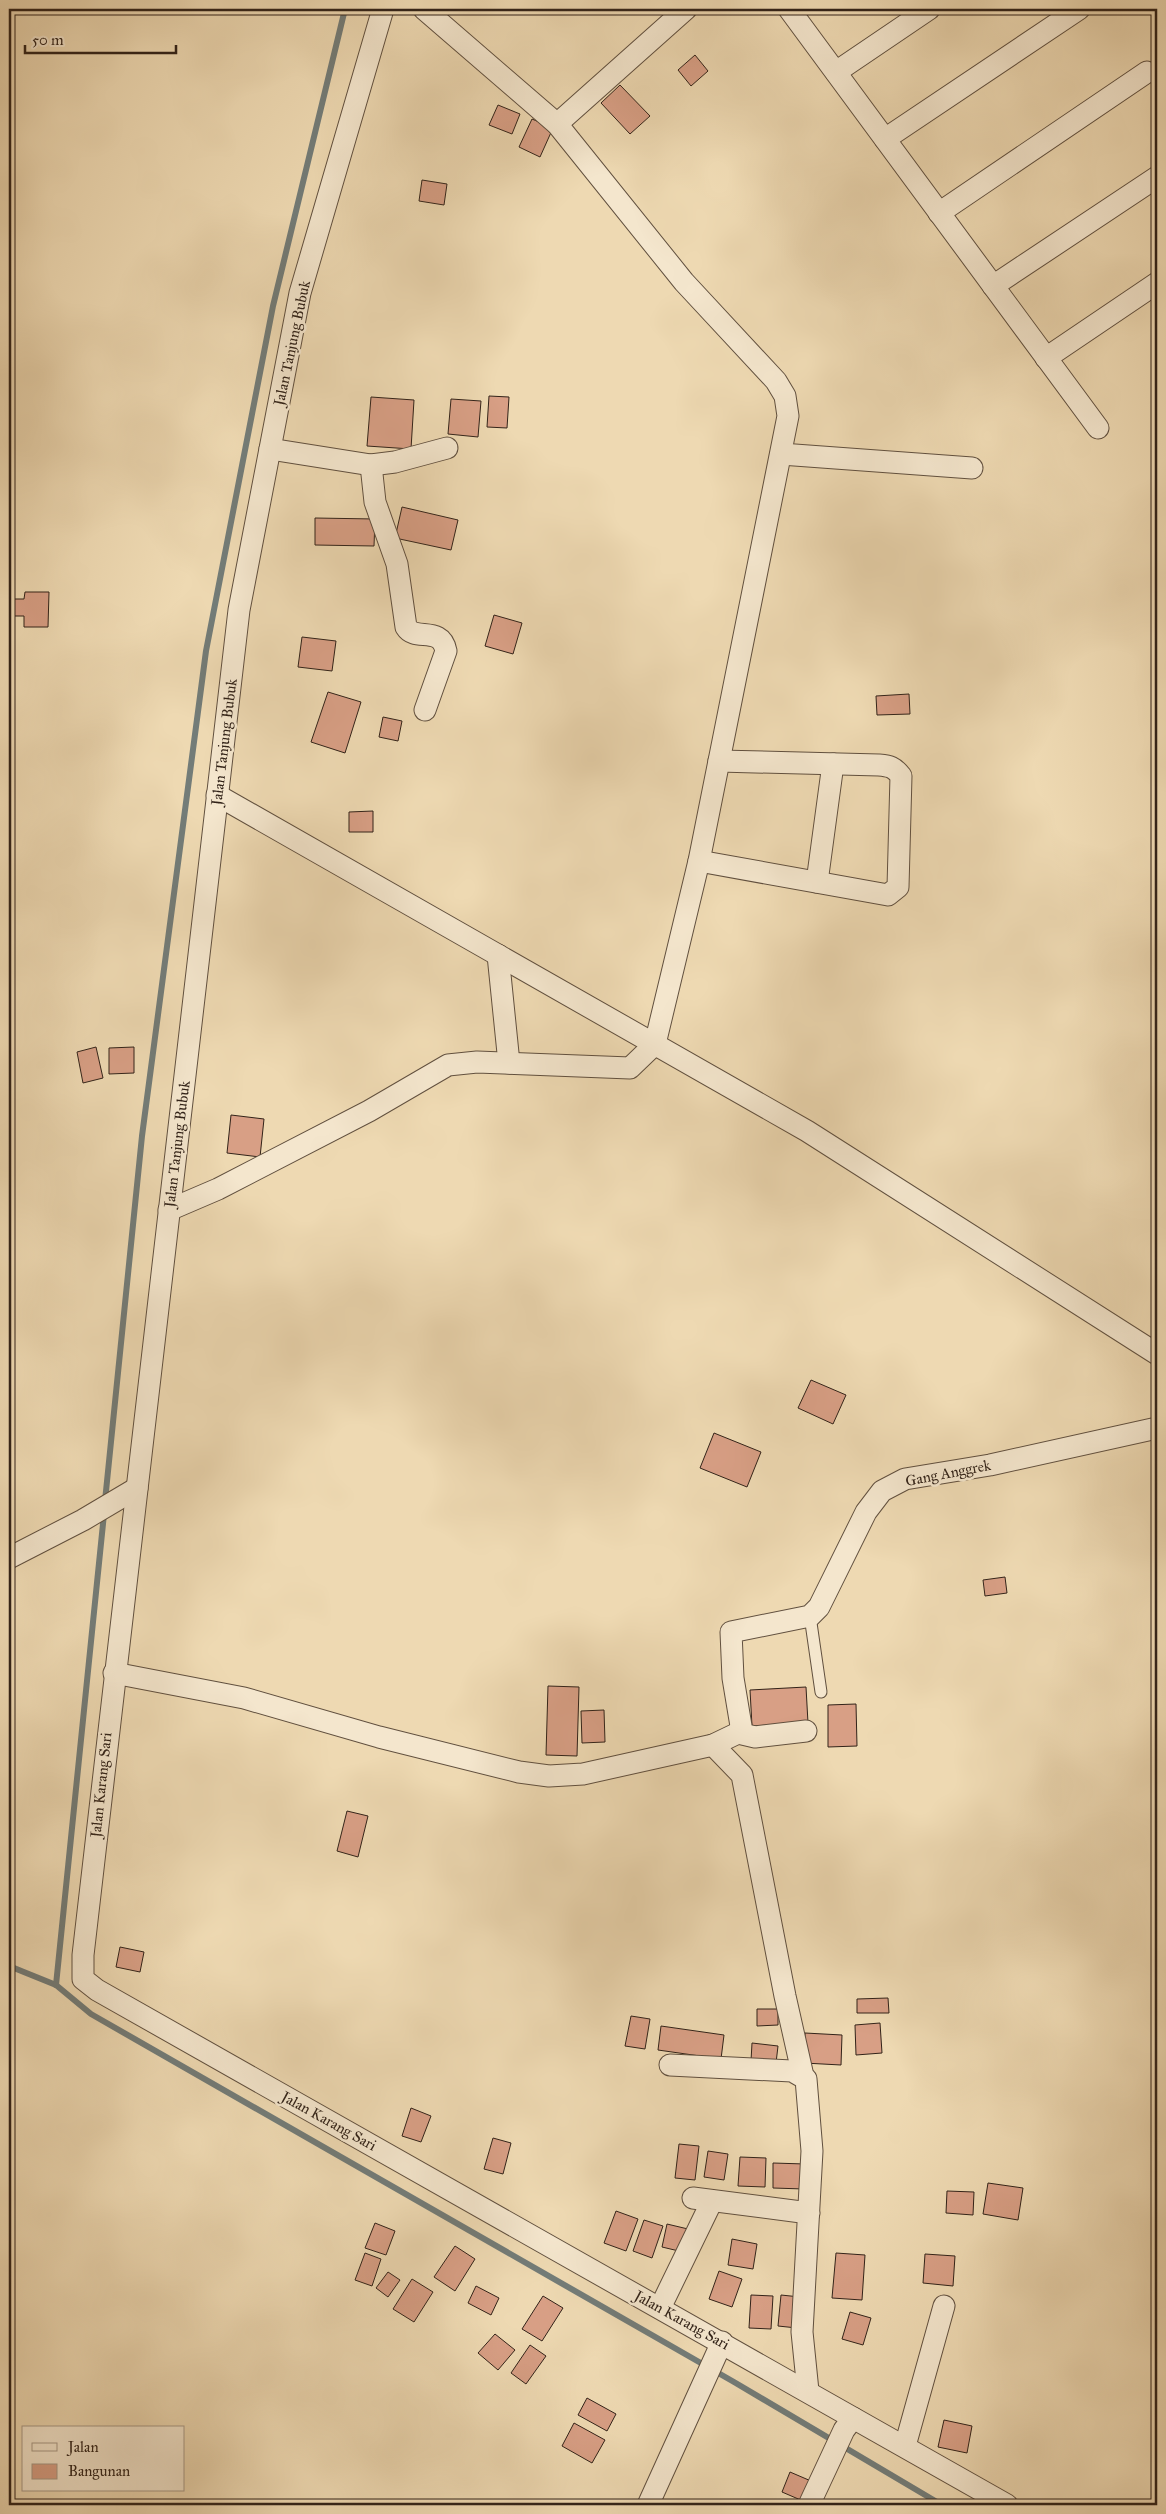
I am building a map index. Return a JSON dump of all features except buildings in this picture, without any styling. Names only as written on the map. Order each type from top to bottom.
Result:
[{"type":"street","name":"Jalan Tanjung Bubuk","points":[[129,1494],[169,1210],[239,610],[300,293],[383,9]]},
{"type":"street","points":[[169,1210],[218,1190],[369,1111],[448,1065],[477,1062],[630,1068],[655,1044],[699,861],[781,454],[788,416],[785,396],[776,381],[684,282],[557,124],[424,9]]},
{"type":"street","points":[[557,124],[686,9]]},
{"type":"street","points":[[789,9],[1098,428]]},
{"type":"street","points":[[836,72],[929,9]]},
{"type":"street","points":[[885,139],[1079,9]]},
{"type":"street","points":[[940,213],[1147,72]]},
{"type":"street","points":[[994,286],[1157,177]]},
{"type":"street","points":[[1046,358],[1157,283]]},
{"type":"street","points":[[270,449],[371,465],[395,462],[447,448]]},
{"type":"street","points":[[781,454],[972,468]]},
{"type":"street","points":[[371,465],[375,502],[397,564],[406,627],[411,632],[436,636],[443,641],[445,646],[446,651],[426,710]]},
{"type":"street","points":[[699,861],[888,895],[898,887],[900,776],[891,766],[719,761]]},
{"type":"street","points":[[817,882],[833,764]]},
{"type":"street","points":[[218,795],[807,1131],[1157,1354]]},
{"type":"street","points":[[498,955],[509,1063]]},
{"type":"street","name":"Gang Anggrek","points":[[810,1616],[819,1607],[866,1512],[882,1492],[904,1479],[990,1465],[1157,1428]]},
{"type":"street","points":[[9,1558],[129,1494]]},
{"type":"street","name":"Jalan Karang Sari","points":[[129,1494],[114,1673],[83,1955],[83,1979],[87,1984],[660,2308],[719,2349],[808,2391],[848,2424],[905,2446],[1007,2505]]},
{"type":"street","points":[[114,1673],[244,1698],[379,1737],[519,1772],[549,1776],[583,1774],[713,1745],[738,1733],[742,1726],[733,1678],[731,1632],[810,1616]]},
{"type":"street","points":[[738,1733],[755,1737],[806,1731]]},
{"type":"street","points":[[713,1745],[742,1775],[785,1996],[803,2076],[806,2080],[812,2150],[802,2332],[808,2391]]},
{"type":"street","points":[[670,2065],[792,2072],[803,2076]]},
{"type":"street","points":[[660,2308],[702,2200],[809,2213]]},
{"type":"street","points":[[905,2446],[944,2306]]},
{"type":"street","points":[[648,2505],[719,2349]]},
{"type":"street","points":[[809,2505],[848,2424]]},
{"type":"lane","points":[[810,1616],[821,1692]]},
{"type":"waterway","points":[[105,1501],[142,1136],[206,651],[273,306],[345,9]]},
{"type":"waterway","points":[[56,1985],[104,1514]]},
{"type":"waterway","points":[[9,1966],[56,1985],[91,2014],[734,2382],[942,2505]]}]
